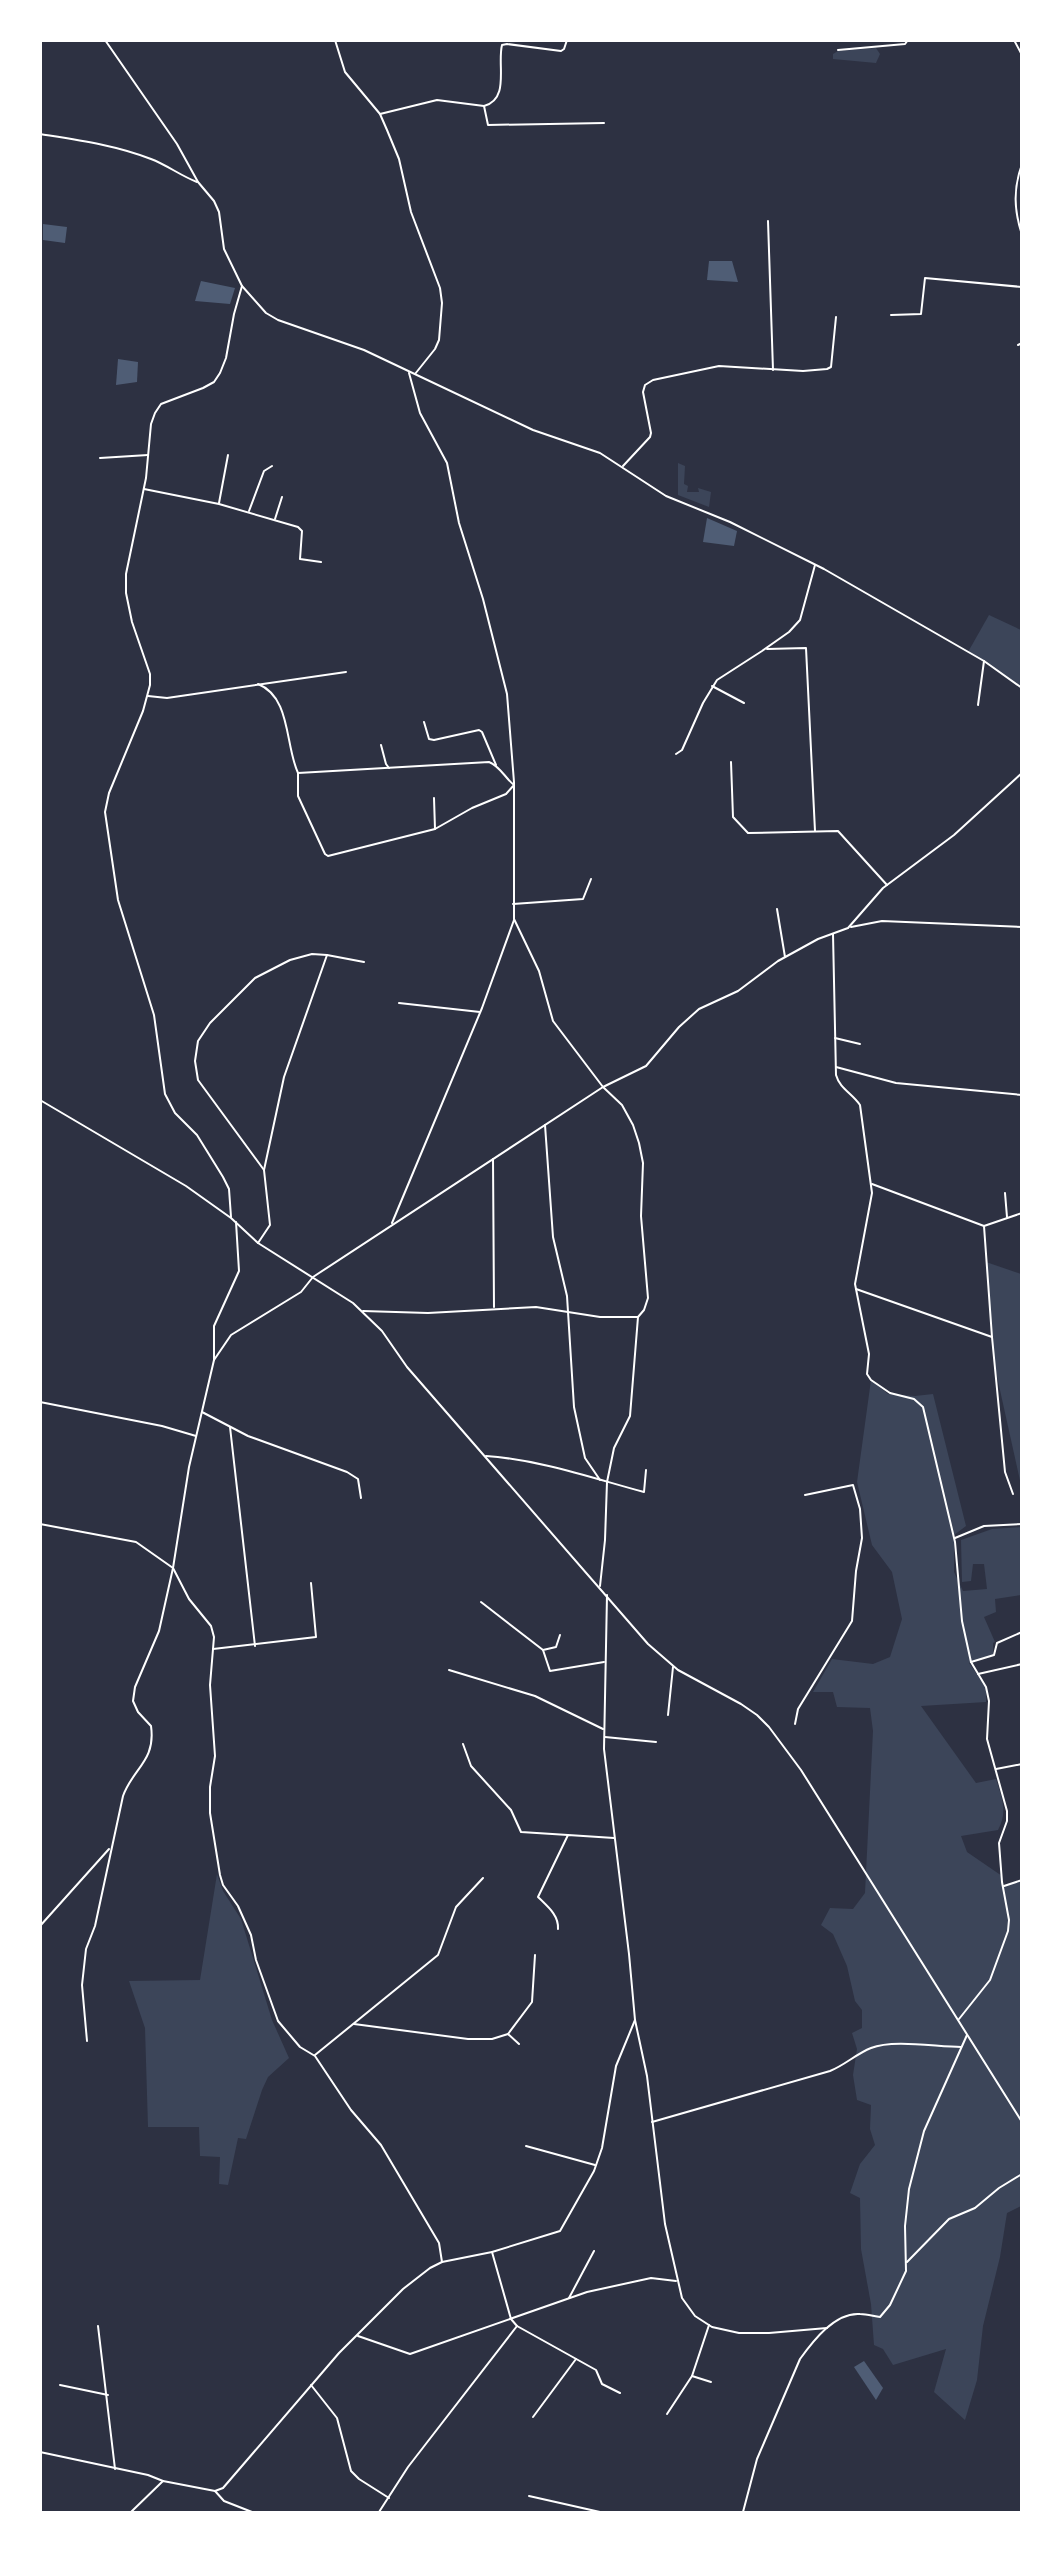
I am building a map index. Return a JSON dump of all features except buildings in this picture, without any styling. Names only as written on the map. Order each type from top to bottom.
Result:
[{"type":"street","points":[[105,40],[177,144],[198,182],[214,201],[219,212],[224,249],[242,286],[266,313],[278,320],[347,343],[533,430],[600,453],[666,496],[730,522],[815,565],[984,660],[1022,688]]},
{"type":"street","points":[[335,40],[345,72],[380,114],[399,159],[411,212],[440,288],[439,340],[415,375]]},
{"type":"street","points":[[380,114],[437,100],[484,106],[491,104],[498,97],[502,40]]},
{"type":"street","points":[[502,45],[561,51],[567,40]]},
{"type":"street","points":[[838,50],[905,44],[908,40]]},
{"type":"street","points":[[1014,40],[1022,55]]},
{"type":"street","points":[[484,106],[488,125],[604,123]]},
{"type":"street","points":[[40,134],[110,146],[153,160],[181,176],[198,182]]},
{"type":"street","points":[[1022,164],[1015,194],[1015,213],[1022,236]]},
{"type":"street","points":[[768,221],[773,370]]},
{"type":"street","points":[[891,315],[921,314],[925,278],[1022,287]]},
{"type":"street","points":[[231,1218],[231,1197],[223,1177],[197,1135],[175,1113],[165,1094],[154,1015],[124,924],[110,854],[105,804],[148,696],[150,674],[132,622],[126,593],[126,574],[144,489],[151,424],[154,413],[161,404],[203,388],[214,382],[220,373],[226,358],[242,286]]},
{"type":"street","points":[[623,466],[650,437],[643,392],[645,385],[653,380],[719,366],[803,371],[827,369],[831,367],[836,317]]},
{"type":"street","points":[[410,373],[420,413],[447,463],[459,523],[483,598],[504,679],[510,718],[514,785],[514,919],[539,971],[553,1021],[603,1087],[622,1105],[633,1125],[643,1163],[641,1216],[648,1286],[644,1310],[638,1317],[630,1416],[614,1448],[607,1482],[605,1540],[600,1586]]},
{"type":"street","points":[[100,458],[148,455]]},
{"type":"street","points":[[219,504],[228,456]]},
{"type":"street","points":[[249,512],[264,471],[272,466]]},
{"type":"street","points":[[144,489],[219,504],[298,527],[303,531],[300,559],[321,562]]},
{"type":"street","points":[[275,519],[282,497]]},
{"type":"street","points":[[676,754],[682,750],[717,680],[789,632],[800,620],[815,565]]},
{"type":"street","points":[[765,649],[806,648],[815,831]]},
{"type":"street","points":[[978,705],[984,660]]},
{"type":"street","points":[[148,696],[166,698],[346,672]]},
{"type":"street","points":[[258,684],[268,688],[274,695],[287,727],[298,772],[298,796],[328,856],[435,829],[472,808],[506,794],[514,785]]},
{"type":"street","points":[[712,686],[744,703]]},
{"type":"street","points":[[424,722],[429,739],[434,740],[479,730],[482,732],[496,765],[504,778],[514,785]]},
{"type":"street","points":[[381,745],[389,768]]},
{"type":"street","points":[[298,772],[489,762],[496,765]]},
{"type":"street","points":[[731,762],[733,818],[748,833],[838,831],[887,885]]},
{"type":"street","points":[[848,928],[887,885],[954,835],[1022,773]]},
{"type":"street","points":[[434,798],[435,829]]},
{"type":"street","points":[[513,904],[583,898],[591,879]]},
{"type":"street","points":[[777,909],[786,957]]},
{"type":"street","points":[[392,1223],[480,1012],[514,919]]},
{"type":"street","points":[[214,1360],[231,1335],[301,1293],[313,1277],[392,1223],[603,1087],[646,1066],[679,1027],[699,1009],[738,991],[786,957],[848,928],[882,921],[1022,927]]},
{"type":"street","points":[[833,934],[836,1075],[842,1088],[855,1097],[860,1105],[866,1162],[872,1184],[871,1205],[855,1277],[869,1354],[867,1374],[890,1393],[914,1399],[923,1407],[954,1538],[962,1621],[971,1662],[986,1687],[989,1701],[987,1739],[1007,1811],[1007,1821],[999,1843],[1009,1920],[1008,1930],[990,1980],[958,2019]]},
{"type":"street","points":[[264,1170],[198,1080],[195,1061],[198,1041],[210,1023],[255,978],[290,960],[312,954],[364,962]]},
{"type":"street","points":[[258,1243],[270,1226],[264,1170],[284,1077],[327,955]]},
{"type":"street","points":[[399,1003],[480,1012]]},
{"type":"street","points":[[835,1038],[860,1044]]},
{"type":"street","points":[[836,1067],[896,1083],[1022,1095]]},
{"type":"street","points":[[40,1100],[186,1186],[231,1218],[258,1243],[363,1311],[382,1331],[407,1367],[600,1586],[648,1644],[673,1667],[693,1680],[741,1704],[769,1726],[801,1770],[1022,2122]]},
{"type":"street","points":[[545,1125],[553,1237],[569,1312],[573,1407],[585,1458],[600,1480]]},
{"type":"street","points":[[493,1159],[494,1308]]},
{"type":"street","points":[[872,1184],[984,1226],[1022,1213]]},
{"type":"street","points":[[1005,1193],[1007,1218]]},
{"type":"street","points":[[87,2041],[82,1985],[86,1949],[94,1926],[127,1786],[151,1749],[151,1726],[138,1712],[134,1701],[135,1687],[159,1631],[173,1568],[189,1467],[214,1360],[214,1326],[239,1271],[236,1222]]},
{"type":"street","points":[[984,1226],[1005,1472],[1013,1494]]},
{"type":"street","points":[[856,1289],[992,1337]]},
{"type":"street","points":[[363,1311],[428,1313],[536,1307],[600,1317],[638,1317]]},
{"type":"street","points":[[40,1402],[162,1426],[197,1436]]},
{"type":"street","points":[[202,1412],[230,1427],[355,1475],[358,1479],[361,1498]]},
{"type":"street","points":[[230,1427],[255,1646]]},
{"type":"street","points":[[486,1456],[550,1465],[644,1492],[646,1470]]},
{"type":"street","points":[[795,1724],[798,1709],[852,1621],[856,1571],[862,1538],[860,1509],[853,1485],[805,1495]]},
{"type":"street","points":[[40,1524],[136,1542],[173,1568],[189,1599],[211,1626],[213,1649],[210,1684],[215,1756],[210,1787],[210,1813],[223,1885],[238,1906],[251,1935],[256,1960],[278,2021],[300,2047],[315,2056],[351,2110],[381,2145],[439,2243],[442,2262]]},
{"type":"street","points":[[954,1538],[984,1526],[1022,1524]]},
{"type":"street","points":[[213,1649],[255,1646],[316,1637],[311,1583]]},
{"type":"street","points":[[607,1595],[604,1730],[606,1774],[628,1945],[635,2020],[647,2076],[665,2224],[676,2281],[682,2298],[695,2316],[709,2325],[739,2333],[828,2328]]},
{"type":"street","points":[[481,1602],[543,1650],[550,1671],[605,1662]]},
{"type":"street","points":[[971,1662],[994,1655],[997,1643],[1022,1632]]},
{"type":"street","points":[[543,1650],[556,1647],[560,1635]]},
{"type":"street","points":[[978,1674],[1022,1664]]},
{"type":"street","points":[[668,1715],[673,1667]]},
{"type":"street","points":[[449,1670],[535,1696],[604,1730]]},
{"type":"street","points":[[604,1737],[656,1742]]},
{"type":"street","points":[[463,1744],[471,1766],[511,1810],[521,1832],[614,1838]]},
{"type":"street","points":[[996,1769],[1022,1764]]},
{"type":"street","points":[[558,1929],[558,1922],[553,1913],[538,1896],[568,1835]]},
{"type":"street","points":[[40,1926],[111,1847]]},
{"type":"street","points":[[315,2056],[438,1955],[456,1907],[483,1878]]},
{"type":"street","points":[[1003,1886],[1022,1880]]},
{"type":"street","points":[[352,2024],[468,2039],[492,2038],[508,2034],[532,2002],[535,1955]]},
{"type":"street","points":[[40,2452],[148,2475],[163,2481],[215,2491],[223,2488],[311,2385],[403,2289],[430,2268],[442,2262],[492,2252],[560,2231],[597,2165],[616,2067],[635,2020]]},
{"type":"street","points":[[508,2034],[519,2044]]},
{"type":"street","points":[[743,2512],[757,2459],[800,2359],[820,2334],[852,2315],[859,2313],[880,2317],[899,2287],[906,2271],[905,2226],[913,2171],[930,2114],[968,2035]]},
{"type":"street","points":[[652,2122],[830,2072],[845,2066],[870,2049],[883,2045],[962,2047]]},
{"type":"street","points":[[526,2146],[597,2165]]},
{"type":"street","points":[[907,2262],[950,2219],[975,2208],[999,2188],[1022,2174]]},
{"type":"street","points":[[569,2298],[594,2251]]},
{"type":"street","points":[[492,2252],[511,2319],[517,2326],[596,2370],[603,2384],[620,2393]]},
{"type":"street","points":[[358,2336],[410,2354],[569,2298],[638,2280],[660,2278],[676,2281]]},
{"type":"street","points":[[667,2414],[692,2376],[709,2325]]},
{"type":"street","points":[[98,2326],[115,2469]]},
{"type":"street","points":[[379,2512],[408,2467],[517,2326]]},
{"type":"street","points":[[533,2417],[576,2359]]},
{"type":"street","points":[[692,2376],[711,2382]]},
{"type":"street","points":[[60,2385],[108,2395]]},
{"type":"street","points":[[311,2385],[338,2418],[351,2471],[359,2479],[389,2498]]},
{"type":"street","points":[[131,2512],[163,2481]]},
{"type":"street","points":[[215,2491],[224,2501],[252,2512]]},
{"type":"street","points":[[529,2496],[600,2512]]},
{"type":"shaded area","points":[[876,48],[880,54],[876,63],[833,59],[833,54],[838,51]]},
{"type":"shaded area","points":[[43,224],[67,227],[65,243],[43,240]]},
{"type":"shaded area","points":[[709,261],[732,261],[738,282],[707,280]]},
{"type":"shaded area","points":[[201,281],[235,288],[230,304],[195,301]]},
{"type":"shaded area","points":[[118,359],[138,362],[137,382],[116,385]]},
{"type":"shaded area","points":[[678,463],[685,466],[684,484],[688,486],[687,492],[699,492],[698,488],[711,492],[709,507],[678,495]]},
{"type":"shaded area","points":[[707,518],[737,531],[734,546],[703,542]]},
{"type":"shaded area","points":[[989,615],[1021,630],[1021,686],[968,652]]},
{"type":"shaded area","points":[[986,1262],[1021,1274],[1021,1485],[994,1363]]},
{"type":"shaded area","points":[[871,1380],[888,1394],[915,1396],[933,1394],[966,1526],[954,1535],[954,1572],[963,1591],[987,1589],[984,1564],[973,1564],[971,1581],[962,1582],[961,1540],[992,1529],[1022,1527],[1021,1595],[995,1599],[996,1612],[984,1617],[995,1642],[993,1643],[993,1656],[969,1663],[986,1687],[986,1702],[921,1706],[976,1783],[996,1779],[1002,1799],[1001,1823],[998,1830],[961,1836],[967,1852],[1002,1876],[1003,1886],[1021,1880],[1021,2206],[1007,2213],[1000,2257],[983,2326],[977,2380],[965,2420],[934,2392],[946,2349],[893,2365],[883,2349],[874,2345],[871,2304],[861,2249],[860,2198],[850,2193],[860,2164],[875,2145],[870,2129],[871,2105],[857,2100],[853,2075],[857,2049],[852,2033],[862,2028],[862,2010],[855,2001],[847,1966],[833,1934],[821,1925],[830,1908],[853,1909],[865,1893],[873,1731],[870,1708],[837,1707],[833,1692],[813,1692],[832,1659],[873,1664],[890,1657],[902,1619],[892,1572],[872,1545],[857,1482]]},
{"type":"shaded area","points":[[217,1874],[223,1891],[241,1919],[272,2020],[289,2058],[268,2077],[246,2139],[238,2138],[228,2185],[219,2184],[220,2157],[200,2156],[199,2127],[148,2127],[145,2028],[129,1981],[200,1980]]},
{"type":"shaded area","points":[[864,2361],[883,2388],[876,2400],[854,2367]]}]
